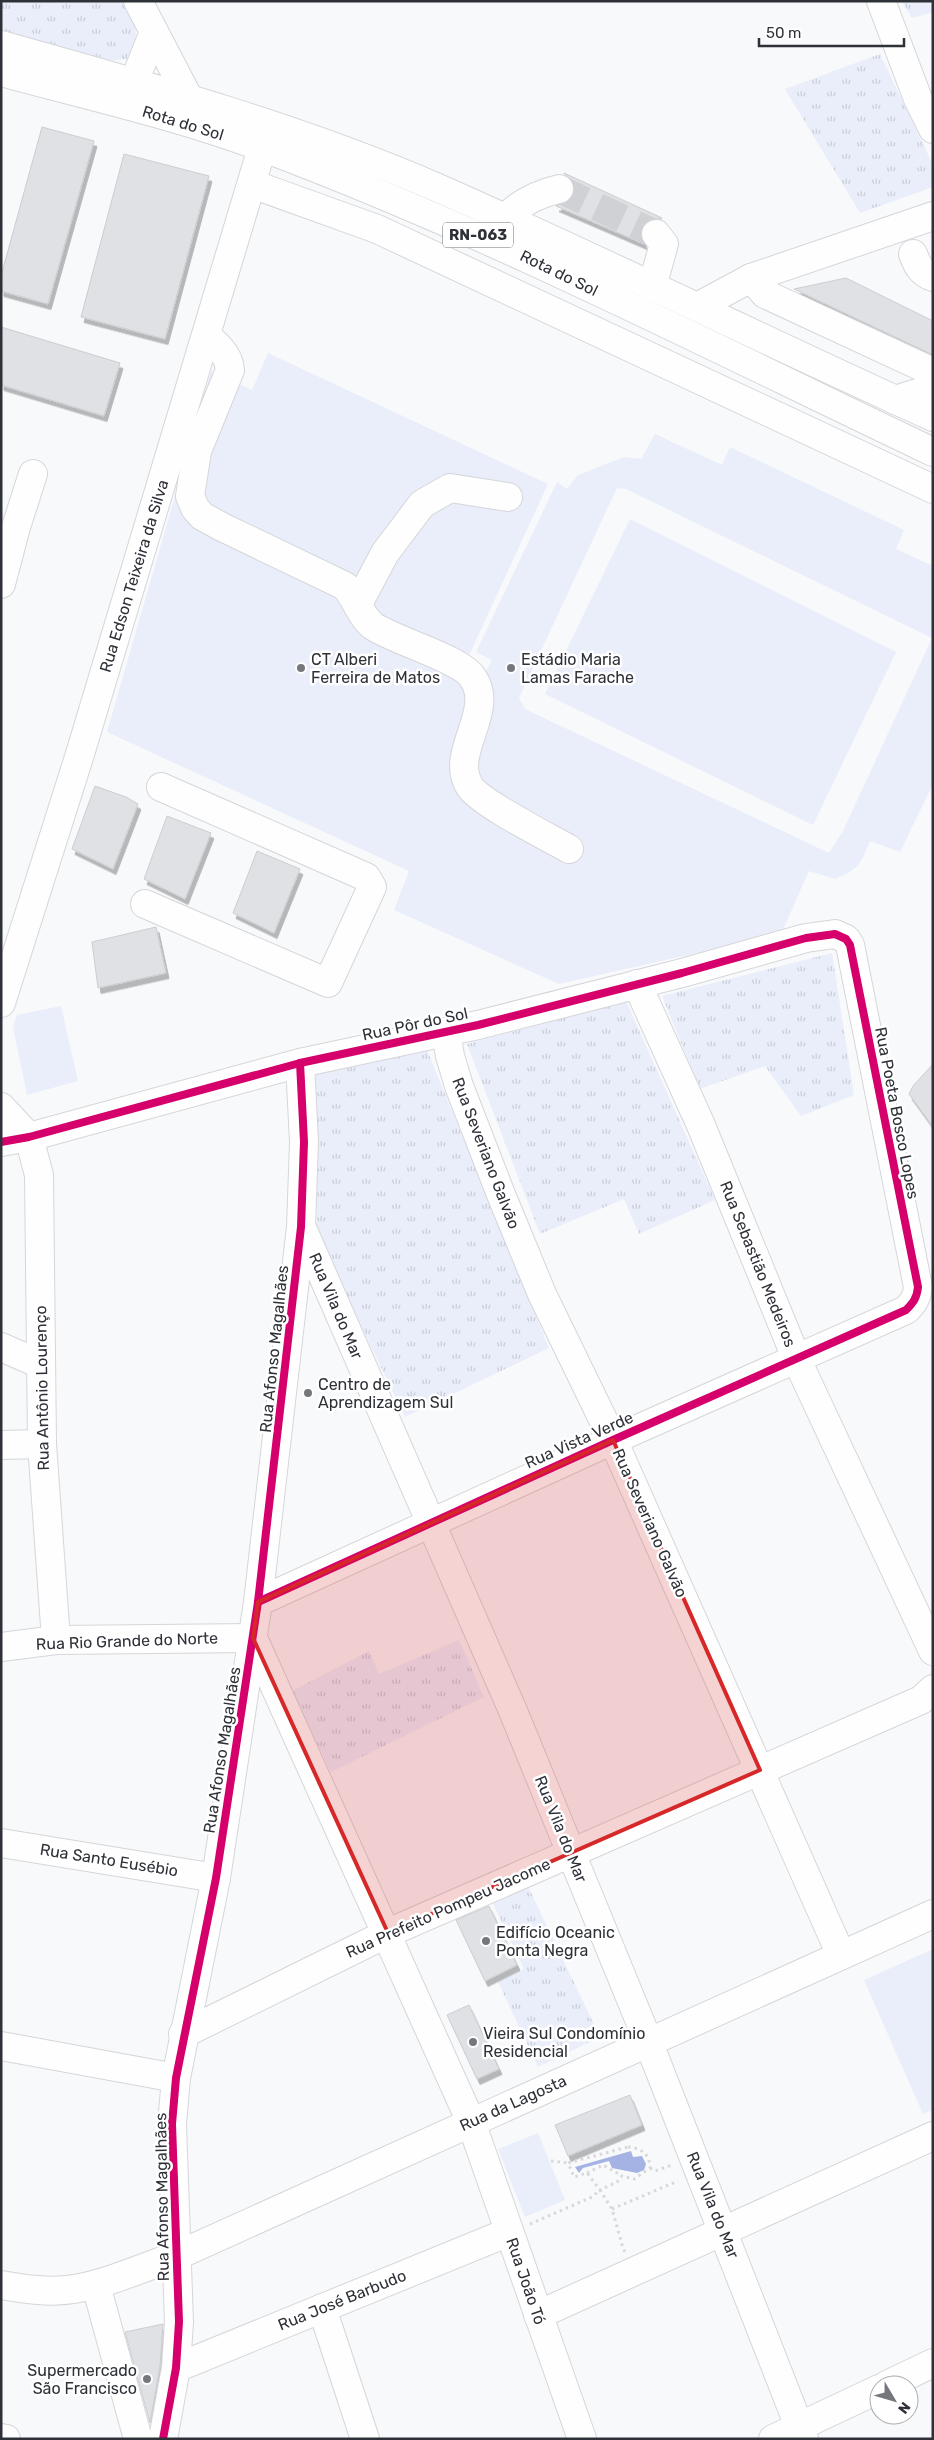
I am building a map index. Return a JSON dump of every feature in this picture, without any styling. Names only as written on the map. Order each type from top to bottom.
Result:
[{"type":"street","points":[[880,1],[918,99],[933,129]]},
{"type":"street","points":[[144,3],[154,32],[188,97]]},
{"type":"street","points":[[134,82],[154,32]]},
{"type":"street","name":"Rota do Sol","points":[[1,45],[188,97],[428,184],[933,417]]},
{"type":"street","name":"Rota do Sol","points":[[1,72],[196,126],[262,148],[401,202],[492,242],[933,452]]},
{"type":"street","name":"Rua Edson Teixeira da Silva","points":[[1,1002],[80,754],[208,336],[262,148]]},
{"type":"street","points":[[252,184],[377,229],[933,488]]},
{"type":"street","points":[[505,219],[514,209],[543,193],[559,189]]},
{"type":"street","points":[[697,307],[751,278],[933,216]]},
{"type":"street","points":[[652,287],[664,244],[656,234]]},
{"type":"street","points":[[913,254],[917,266],[924,274],[933,277]]},
{"type":"street","points":[[751,278],[765,294],[933,372]]},
{"type":"street","points":[[208,336],[224,353],[229,362],[230,370],[197,451],[190,496],[195,508],[202,516],[222,528],[345,586],[372,625],[469,672],[478,688],[481,702],[467,752],[464,773],[471,788],[495,807],[569,849]]},
{"type":"street","points":[[895,400],[933,388]]},
{"type":"street","points":[[1,584],[9,524],[34,474]]},
{"type":"street","points":[[358,604],[385,553],[422,504],[450,488],[508,497]]},
{"type":"street","points":[[145,904],[328,983],[372,887],[366,876],[161,787]]},
{"type":"street","name":"Rua Pôr do Sol","points":[[1,1142],[29,1137],[300,1063],[446,1032],[637,984],[806,938],[835,934]]},
{"type":"street","name":"Rua Poeta Bosco Lopes","points":[[835,934],[846,939],[850,945],[918,1287],[916,1299],[911,1305]]},
{"type":"street","name":"Rua Sebastião Medeiros","points":[[637,984],[700,1123],[797,1360],[933,1651]]},
{"type":"street","name":"Rua Severiano Galvão","points":[[446,1032],[450,1056],[459,1086],[542,1294],[613,1440],[841,1955]]},
{"type":"street","name":"Rua Afonso Magalhães","points":[[163,2439],[176,2368],[179,2314],[172,2124],[176,2078],[183,2034],[216,1878],[258,1602],[302,1227],[304,1142],[300,1063]]},
{"type":"street","points":[[1,1106],[29,1137]]},
{"type":"street","name":"Rua Antônio Lourenço","points":[[29,1137],[39,1175],[42,1444],[56,1640]]},
{"type":"street","name":"Rua Vila do Mar","points":[[302,1227],[513,1711],[648,2041],[802,2433]]},
{"type":"street","name":"Rua Vista Verde","points":[[258,1602],[613,1440],[797,1360],[906,1310],[911,1305]]},
{"type":"street","points":[[1,1347],[40,1364]]},
{"type":"street","points":[[1,1444],[42,1444]]},
{"type":"street","name":"Rua Rio Grande do Norte","points":[[1,1647],[56,1640],[253,1638]]},
{"type":"street","name":"Rua João Tó","points":[[253,1638],[388,1933],[518,2229],[538,2315],[582,2439]]},
{"type":"street","name":"Rua Prefeito Pompeu Jacome","points":[[183,2034],[388,1933],[921,1700],[933,1689]]},
{"type":"street","name":"Rua Santo Eusébio","points":[[1,1843],[216,1878]]},
{"type":"street","name":"Rua da Lagosta","points":[[1,2285],[45,2290],[72,2289],[96,2284],[176,2256],[648,2041],[933,1914]]},
{"type":"street","points":[[1,2046],[176,2078]]},
{"type":"street","points":[[538,2315],[933,2136]]},
{"type":"street","name":"Rua José Barbudo","points":[[176,2368],[518,2229]]},
{"type":"street","points":[[96,2284],[138,2439]]},
{"type":"street","points":[[322,2308],[365,2439]]},
{"type":"street","points":[[908,2375],[933,2363]]},
{"type":"street","points":[[773,2439],[802,2433],[869,2395]]},
{"type":"street","points":[[1,2438],[6,2439]]},
{"type":"path","points":[[551,2161],[568,2163],[628,2147],[638,2148],[645,2154],[650,2160],[650,2168],[634,2179],[622,2176],[604,2165],[574,2177],[568,2163]]},
{"type":"path","points":[[650,2168],[656,2171],[673,2164],[683,2188]]},
{"type":"path","points":[[587,2173],[612,2209],[622,2248],[626,2253]]},
{"type":"path","points":[[518,2229],[592,2197],[600,2190],[617,2182],[622,2176]]},
{"type":"path","points":[[612,2209],[680,2180]]},
{"type":"highlighted area","points":[[613,1440],[760,1770],[388,1933],[253,1638],[258,1602]]},
{"type":"green space","points":[[1,1],[124,1],[136,30],[134,43],[127,59],[108,61],[1,30]]},
{"type":"green space","points":[[902,1],[933,1],[933,12],[912,18]]},
{"type":"green space","points":[[880,54],[933,165],[933,187],[860,213],[785,89]]},
{"type":"green space","name":"CT Alberi Ferreira de Matos","points":[[268,353],[548,484],[466,662],[486,672],[492,660],[476,652],[557,482],[567,489],[578,475],[624,457],[641,459],[655,434],[722,465],[730,447],[904,530],[896,549],[933,566],[933,784],[900,852],[870,841],[858,865],[843,876],[835,879],[809,871],[781,934],[559,984],[394,910],[409,871],[107,732],[211,371],[252,390]],"holes":[[[617,488],[626,489],[932,638],[843,831],[829,853],[525,709],[519,698]]]},
{"type":"green space","points":[[630,519],[896,652],[813,825],[545,694]]},
{"type":"green space","points":[[832,953],[854,1095],[801,1116],[765,1066],[700,1089],[662,996]]},
{"type":"green space","points":[[626,1001],[715,1200],[639,1234],[624,1199],[540,1234],[467,1044]]},
{"type":"green space","points":[[61,1006],[78,1081],[27,1095],[13,1027],[17,1015]]},
{"type":"green space","points":[[427,1050],[549,1348],[405,1417],[317,1235],[316,1073]]},
{"type":"green space","points":[[459,1640],[484,1697],[331,1772],[292,1691],[369,1651],[379,1674]]},
{"type":"green space","points":[[524,1878],[600,2037],[538,2067],[498,1982],[524,1969],[489,1895]]},
{"type":"green space","points":[[933,1949],[933,2110],[923,2114],[864,1980]]},
{"type":"green space","points":[[538,2133],[565,2200],[525,2217],[498,2149]]},
{"type":"water","points":[[631,2151],[633,2157],[642,2156],[646,2164],[644,2170],[637,2173],[612,2168],[609,2161],[583,2168],[579,2173],[575,2167]]},
{"type":"building","points":[[42,127],[94,141],[48,304],[1,291],[1,276]]},
{"type":"building","points":[[124,154],[209,176],[165,339],[81,317]]},
{"type":"building","points":[[564,173],[662,219],[653,219],[646,222],[642,228],[641,236],[644,244],[556,206],[570,200],[574,193],[574,185]]},
{"type":"building","points":[[846,278],[933,321],[933,355],[794,289]]},
{"type":"building","points":[[1,327],[120,363],[104,416],[1,385]]},
{"type":"building","points":[[95,786],[126,797],[138,804],[113,869],[72,849]]},
{"type":"building","points":[[167,816],[211,833],[185,899],[144,879]]},
{"type":"building","points":[[257,851],[300,869],[274,933],[233,913]]},
{"type":"building","points":[[156,927],[166,973],[98,988],[92,942]]},
{"type":"building","points":[[933,1064],[933,1127],[909,1094],[913,1086]]},
{"type":"building","name":"Edifício Oceanic Ponta Negra","points":[[489,1906],[517,1965],[485,1981],[456,1920]]},
{"type":"building","name":"Vieira Sul Condomínio Residencial","points":[[469,2005],[499,2069],[477,2079],[447,2015]]},
{"type":"building","points":[[630,2095],[642,2125],[568,2156],[555,2125]]},
{"type":"building","points":[[163,2324],[160,2366],[150,2423],[125,2332]]},
{"type":"tunnel","points":[[559,189],[656,234]]},
{"type":"cycle path","points":[[1,1142],[29,1137],[300,1063],[478,1025],[682,973],[806,938],[835,934],[846,939],[850,945],[918,1287],[913,1303],[906,1310],[613,1440],[258,1602]]},
{"type":"cycle path","points":[[163,2439],[176,2368],[179,2322],[172,2124],[176,2078],[216,1878],[258,1602],[301,1227],[304,1142],[300,1063]]},
{"type":"place","name":"CT Alberi Ferreira de Matos","points":[[301,668]]},
{"type":"place","name":"Estádio Maria Lamas Farache","points":[[511,668]]},
{"type":"place","name":"Centro de Aprendizagem Sul","points":[[308,1393]]},
{"type":"place","name":"Edifício Oceanic Ponta Negra","points":[[486,1941]]},
{"type":"place","name":"Vieira Sul Condomínio Residencial","points":[[473,2042]]},
{"type":"place","name":"Supermercado São Francisco","points":[[147,2379]]}]
